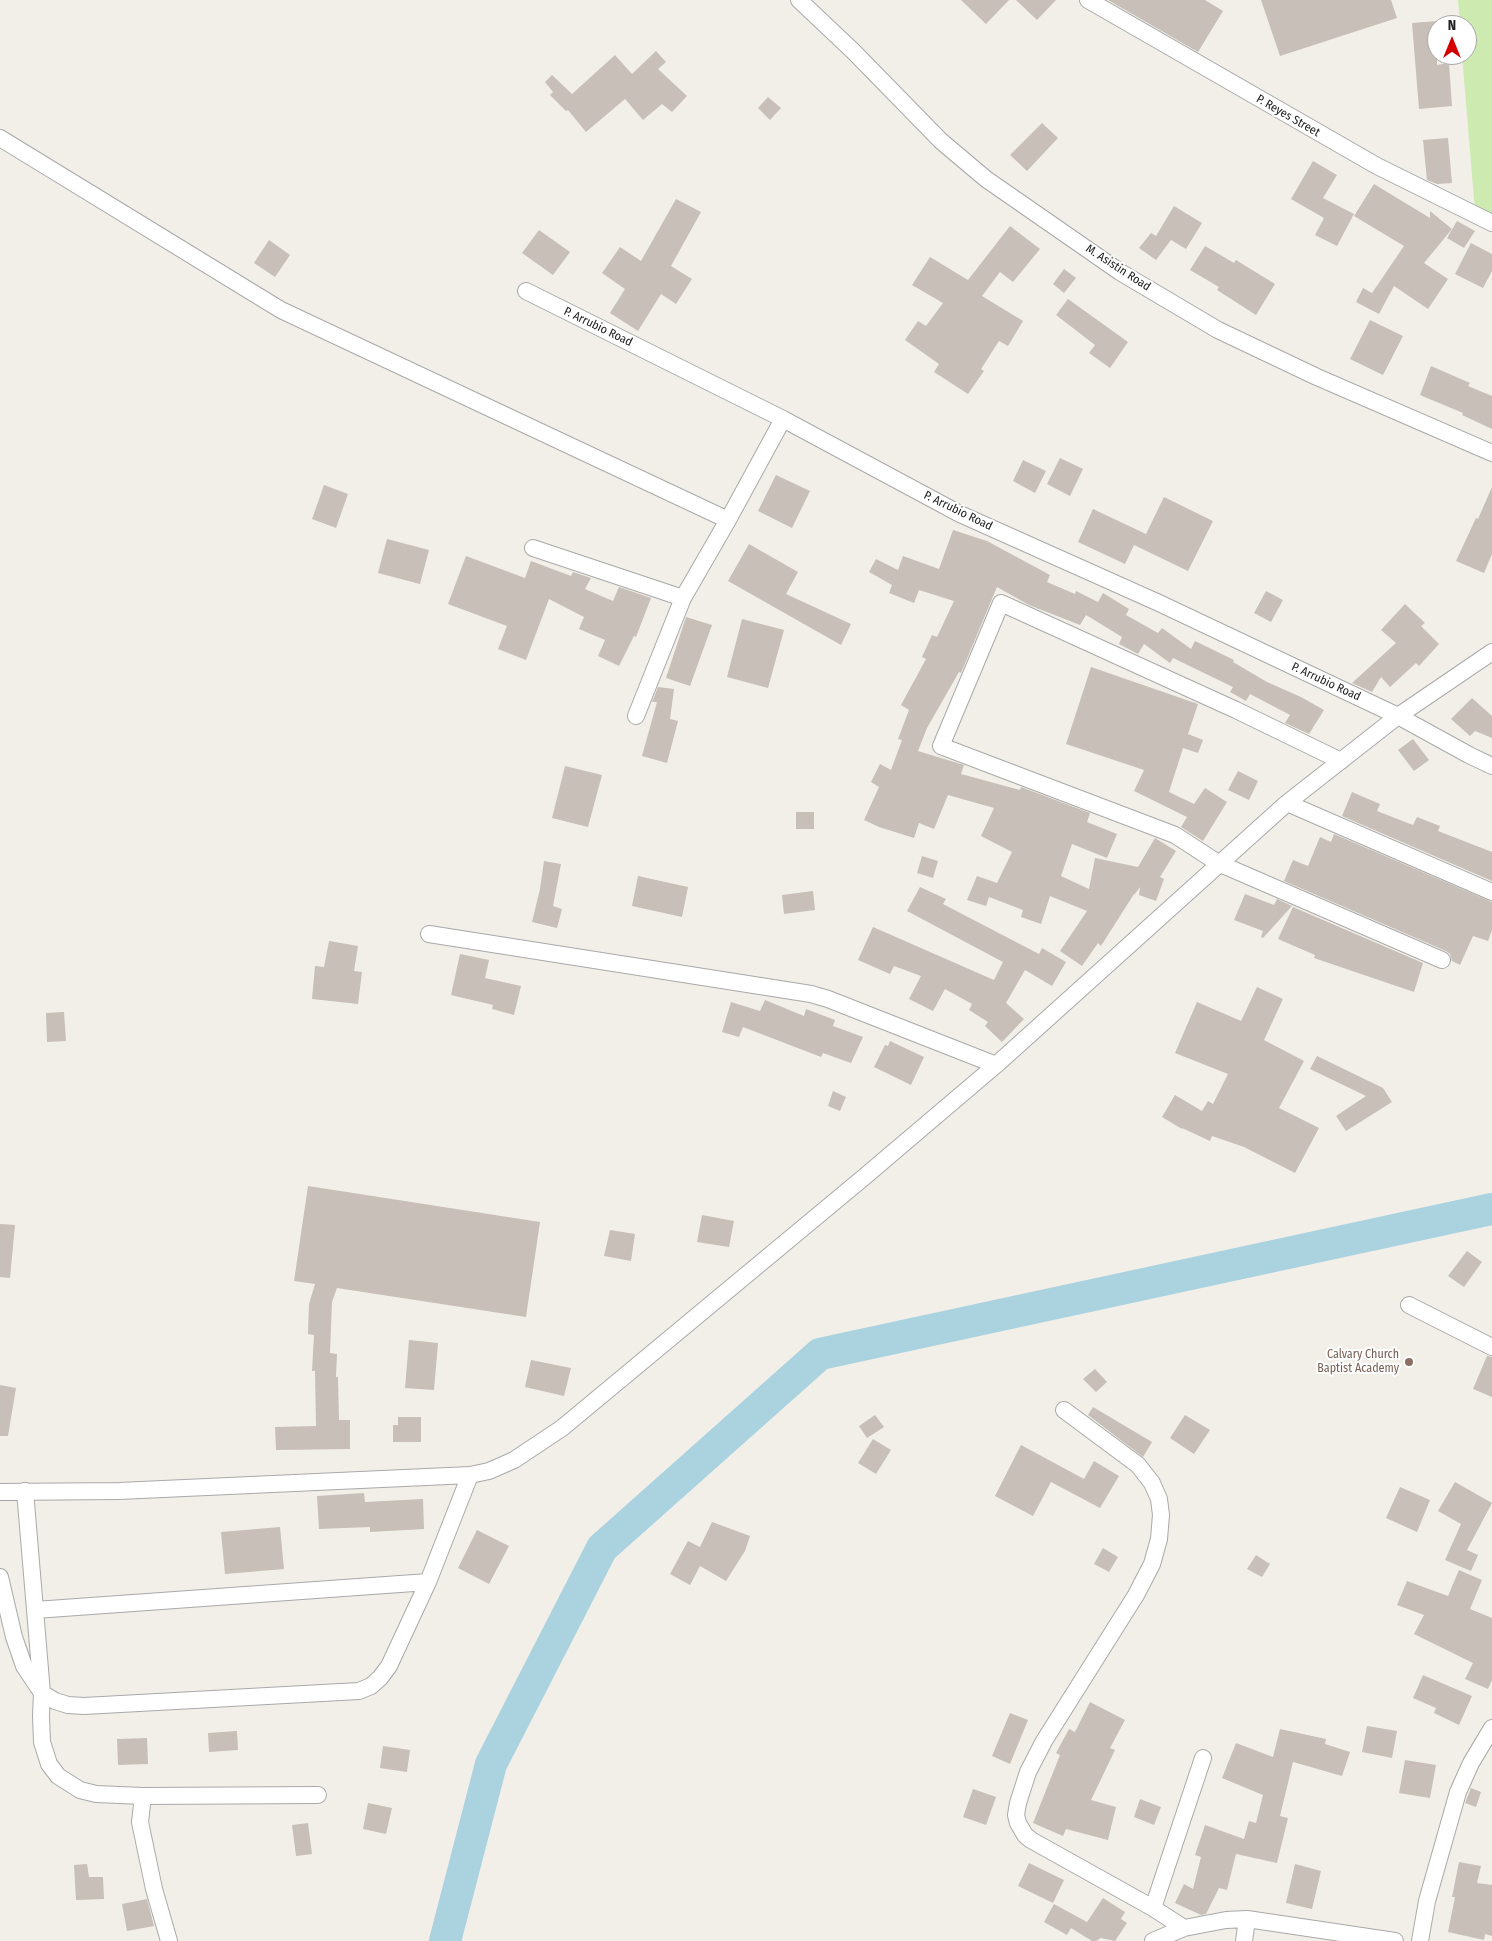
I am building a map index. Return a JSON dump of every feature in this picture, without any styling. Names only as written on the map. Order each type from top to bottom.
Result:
[{"type":"street","name":"M. Asistin Road","points":[[799,0],[853,51],[940,141],[986,180],[1120,272],[1218,330],[1492,453]]},
{"type":"street","name":"P. Reyes Street","points":[[1088,0],[1377,166],[1492,223]]},
{"type":"street","points":[[0,138],[281,310],[728,520]]},
{"type":"street","name":"P. Arrubio Road","points":[[526,291],[782,419],[960,514],[1159,603],[1398,716],[1468,755],[1492,766]]},
{"type":"street","points":[[636,716],[683,598],[728,520],[782,419]]},
{"type":"street","points":[[533,548],[683,598]]},
{"type":"street","points":[[1341,761],[1236,710],[1001,602],[941,746],[1166,831],[1187,841],[1218,863],[1442,960]]},
{"type":"street","points":[[0,1492],[119,1491],[470,1475],[514,1460],[562,1428],[863,1178],[996,1064],[1287,803],[1398,716],[1492,652]]},
{"type":"street","points":[[1287,803],[1492,892]]},
{"type":"street","points":[[430,934],[812,994],[838,1002],[996,1064]]},
{"type":"street","points":[[1409,1305],[1492,1346]]},
{"type":"street","points":[[1064,1410],[1138,1466],[1152,1482],[1160,1507],[1159,1539],[1152,1564],[1136,1595],[1044,1741],[1022,1786],[1016,1815],[1021,1830],[1031,1840],[1153,1908],[1184,1928]]},
{"type":"street","points":[[0,1576],[18,1652],[28,1674],[42,1693],[55,1701],[68,1705],[84,1706],[359,1691],[371,1686],[389,1666],[428,1582],[470,1475]]},
{"type":"street","points":[[24,1491],[42,1693],[42,1742],[49,1764],[58,1776],[70,1785],[88,1792],[143,1796],[318,1795]]},
{"type":"street","points":[[35,1610],[428,1582]]},
{"type":"street","points":[[1420,1941],[1427,1901],[1458,1792],[1471,1763],[1492,1728]]},
{"type":"street","points":[[1153,1908],[1203,1758]]},
{"type":"street","points":[[143,1796],[140,1822],[168,1941]]},
{"type":"street","points":[[1244,1941],[1247,1919]]},
{"type":"street","points":[[1153,1941],[1184,1928],[1226,1920],[1247,1919],[1395,1941]]},
{"type":"green space","points":[[1458,0],[1492,0],[1492,219],[1475,211],[1463,65],[1477,65],[1477,15],[1459,15]]},
{"type":"building","points":[[961,0],[1009,0],[986,24]]},
{"type":"building","points":[[1016,0],[1056,0],[1037,20]]},
{"type":"building","points":[[1108,0],[1205,0],[1223,11],[1198,52]]},
{"type":"building","points":[[1261,0],[1391,0],[1397,18],[1280,56]]},
{"type":"building","points":[[1427,22],[1427,65],[1449,65],[1452,106],[1419,109],[1412,23]]},
{"type":"building","points":[[656,51],[666,62],[658,69],[687,96],[672,112],[662,104],[643,120],[625,99],[586,132],[568,110],[566,111],[550,95],[553,92],[545,82],[552,75],[572,94],[615,55],[632,74]]},
{"type":"building","points":[[768,97],[781,108],[770,120],[758,108]]},
{"type":"building","points":[[1042,123],[1058,138],[1027,171],[1010,155]]},
{"type":"building","points":[[1448,138],[1452,183],[1437,184],[1427,180],[1423,140]]},
{"type":"building","points":[[1313,161],[1337,175],[1323,198],[1354,214],[1337,246],[1315,235],[1324,218],[1291,199]]},
{"type":"building","points":[[1374,184],[1430,218],[1430,211],[1452,229],[1424,263],[1448,279],[1428,309],[1394,286],[1379,314],[1356,302],[1363,288],[1372,293],[1404,246],[1354,216]]},
{"type":"building","points":[[676,199],[701,212],[671,266],[692,279],[676,304],[661,294],[638,331],[610,313],[625,289],[602,273],[620,247],[641,261]]},
{"type":"building","points":[[1174,206],[1202,223],[1186,249],[1171,240],[1156,260],[1139,248],[1151,233],[1156,236]]},
{"type":"building","points":[[1457,221],[1475,231],[1464,248],[1447,238]]},
{"type":"building","points":[[1010,226],[1040,249],[1013,282],[1000,272],[982,296],[1023,321],[1008,346],[999,341],[981,369],[984,371],[968,394],[934,372],[939,364],[905,340],[918,321],[926,326],[943,303],[912,285],[930,257],[968,280]]},
{"type":"building","points":[[539,230],[570,252],[553,275],[522,253]]},
{"type":"building","points":[[269,240],[290,255],[275,277],[254,263]]},
{"type":"building","points":[[1471,243],[1492,254],[1492,271],[1483,288],[1455,274]]},
{"type":"building","points":[[1205,246],[1234,263],[1236,260],[1275,284],[1256,315],[1217,290],[1219,287],[1190,270]]},
{"type":"building","points":[[1064,269],[1076,278],[1064,293],[1053,284]]},
{"type":"building","points":[[1068,299],[1128,342],[1110,368],[1089,353],[1095,345],[1056,315]]},
{"type":"building","points":[[1370,320],[1403,336],[1383,375],[1350,359]]},
{"type":"building","points":[[1431,366],[1470,383],[1468,386],[1492,396],[1492,429],[1462,415],[1463,413],[1420,395]]},
{"type":"building","points":[[1060,458],[1083,469],[1070,496],[1047,484]]},
{"type":"building","points":[[1023,460],[1046,471],[1035,493],[1013,481]]},
{"type":"building","points":[[776,475],[810,491],[792,528],[758,511]]},
{"type":"building","points":[[324,485],[348,494],[336,528],[312,519]]},
{"type":"building","points":[[1492,487],[1492,554],[1484,573],[1456,561]]},
{"type":"building","points":[[1164,497],[1213,521],[1188,571],[1134,545],[1125,564],[1078,542],[1093,509],[1146,534]]},
{"type":"building","points":[[953,530],[987,541],[1050,575],[1047,582],[1075,594],[1076,591],[1098,602],[1103,593],[1129,609],[1126,615],[1158,633],[1162,628],[1191,649],[1195,641],[1234,660],[1233,662],[1267,682],[1301,697],[1324,710],[1309,734],[1285,723],[1290,715],[1250,694],[1246,701],[1230,692],[1233,687],[1173,658],[1170,663],[1144,644],[1138,654],[1119,644],[1122,637],[1086,615],[1080,625],[1029,605],[997,587],[961,673],[959,672],[927,728],[918,751],[964,765],[961,774],[1020,790],[1021,787],[1090,813],[1087,822],[1117,834],[1107,858],[1072,844],[1061,876],[1089,889],[1095,858],[1138,867],[1155,838],[1176,851],[1160,877],[1164,879],[1156,901],[1139,895],[1140,887],[1101,946],[1098,943],[1082,966],[1060,951],[1087,911],[1050,896],[1041,924],[1021,917],[1023,910],[989,897],[986,906],[967,900],[977,876],[997,883],[1012,852],[981,836],[994,808],[948,795],[934,829],[919,823],[914,838],[879,827],[864,820],[879,787],[871,782],[880,764],[891,770],[902,740],[898,739],[909,710],[901,705],[926,659],[922,657],[932,635],[937,637],[954,601],[919,590],[914,603],[889,593],[892,585],[869,572],[876,559],[898,570],[903,556],[939,569]]},
{"type":"building","points":[[387,539],[429,550],[420,584],[378,573]]},
{"type":"building","points":[[749,544],[798,572],[786,594],[851,624],[841,645],[728,581]]},
{"type":"building","points":[[466,556],[525,578],[531,561],[571,576],[573,572],[591,578],[585,589],[613,601],[619,587],[651,598],[636,637],[634,636],[619,666],[598,656],[605,640],[579,629],[584,617],[549,599],[526,660],[498,649],[507,626],[448,604]]},
{"type":"building","points":[[1266,591],[1283,600],[1271,622],[1254,613]]},
{"type":"building","points":[[1405,604],[1425,623],[1421,626],[1439,644],[1419,666],[1416,663],[1390,687],[1381,677],[1372,692],[1352,683],[1396,643],[1381,630]]},
{"type":"building","points":[[686,617],[712,625],[690,686],[666,678]]},
{"type":"building","points":[[742,619],[784,630],[768,688],[727,677]]},
{"type":"building","points":[[1091,667],[1198,704],[1188,734],[1203,740],[1198,753],[1183,748],[1169,792],[1194,804],[1205,788],[1227,802],[1203,841],[1181,827],[1187,817],[1134,791],[1144,770],[1066,744]]},
{"type":"building","points":[[658,687],[674,689],[670,719],[678,721],[667,763],[642,756],[657,702],[652,702]]},
{"type":"building","points":[[1472,698],[1492,716],[1492,738],[1475,731],[1470,736],[1451,719]]},
{"type":"building","points":[[1413,739],[1429,760],[1414,771],[1398,750]]},
{"type":"building","points":[[565,766],[602,775],[588,827],[552,818]]},
{"type":"building","points":[[1238,771],[1258,781],[1249,800],[1228,790]]},
{"type":"building","points":[[1352,792],[1380,804],[1377,811],[1413,825],[1417,817],[1440,826],[1438,831],[1492,852],[1492,881],[1342,816]]},
{"type":"building","points":[[796,812],[814,812],[814,829],[796,829]]},
{"type":"building","points":[[1334,834],[1492,902],[1492,930],[1488,941],[1473,936],[1460,965],[1452,961],[1450,954],[1446,951],[1284,881],[1293,860],[1308,866],[1320,837],[1331,842]]},
{"type":"building","points":[[922,856],[938,861],[933,878],[917,873]]},
{"type":"building","points":[[544,861],[561,864],[553,906],[562,909],[557,928],[532,922]]},
{"type":"building","points":[[638,876],[688,887],[682,917],[632,906]]},
{"type":"building","points":[[920,887],[946,899],[943,904],[1039,954],[1042,948],[1066,962],[1052,986],[1025,970],[1006,1003],[1024,1019],[1002,1042],[985,1026],[988,1022],[969,1010],[972,1004],[945,989],[933,1011],[909,999],[921,976],[894,966],[890,974],[858,960],[873,927],[994,980],[1003,962],[907,911]]},
{"type":"building","points":[[813,891],[815,910],[784,914],[782,895]]},
{"type":"building","points":[[1245,894],[1274,905],[1277,899],[1292,906],[1263,938],[1261,937],[1263,931],[1234,920]]},
{"type":"building","points":[[1293,907],[1423,963],[1414,992],[1314,958],[1315,955],[1278,939]]},
{"type":"building","points":[[329,941],[358,946],[354,971],[362,972],[358,1004],[312,999],[315,966],[324,967]]},
{"type":"building","points":[[460,954],[489,960],[485,978],[521,986],[514,1015],[492,1009],[493,1005],[451,995]]},
{"type":"building","points":[[1257,987],[1283,999],[1264,1040],[1304,1061],[1279,1108],[1319,1128],[1295,1173],[1244,1147],[1212,1136],[1210,1141],[1182,1129],[1162,1117],[1175,1095],[1202,1111],[1208,1101],[1213,1104],[1228,1074],[1175,1053],[1197,1002],[1241,1021]]},
{"type":"building","points":[[765,1000],[804,1016],[806,1009],[835,1020],[833,1026],[863,1037],[851,1063],[823,1053],[821,1057],[743,1027],[739,1037],[722,1032],[731,1002],[760,1011]]},
{"type":"building","points":[[64,1012],[66,1041],[47,1042],[46,1013]]},
{"type":"building","points":[[890,1041],[924,1057],[911,1085],[874,1067],[885,1045],[888,1046]]},
{"type":"building","points":[[1317,1056],[1383,1088],[1392,1102],[1346,1131],[1336,1116],[1366,1096],[1310,1069]]},
{"type":"building","points":[[833,1091],[846,1097],[840,1111],[828,1106]]},
{"type":"building","points":[[308,1186],[540,1222],[526,1317],[337,1288],[332,1302],[330,1353],[337,1354],[336,1377],[338,1377],[339,1420],[350,1420],[350,1449],[276,1450],[275,1427],[316,1426],[315,1371],[312,1371],[314,1335],[308,1334],[309,1304],[315,1284],[294,1281]]},
{"type":"building","points":[[702,1215],[734,1221],[729,1247],[697,1242]]},
{"type":"building","points":[[0,1224],[15,1225],[10,1278],[0,1277]]},
{"type":"building","points":[[610,1230],[635,1234],[631,1261],[604,1256]]},
{"type":"building","points":[[1467,1251],[1482,1262],[1464,1287],[1448,1276]]},
{"type":"building","points":[[409,1340],[438,1343],[434,1390],[405,1388]]},
{"type":"building","points":[[1487,1356],[1492,1357],[1492,1397],[1473,1389]]},
{"type":"building","points":[[531,1360],[571,1368],[564,1396],[525,1387]]},
{"type":"building","points":[[1095,1369],[1107,1382],[1096,1392],[1083,1379]]},
{"type":"building","points":[[0,1385],[16,1388],[8,1436],[0,1436]]},
{"type":"building","points":[[1093,1407],[1152,1442],[1143,1457],[1088,1415]]},
{"type":"building","points":[[875,1415],[884,1427],[867,1438],[859,1426]]},
{"type":"building","points":[[1185,1415],[1210,1430],[1194,1454],[1170,1438]]},
{"type":"building","points":[[398,1417],[421,1417],[421,1442],[393,1442],[393,1425],[398,1425]]},
{"type":"building","points":[[873,1439],[891,1450],[876,1474],[858,1463]]},
{"type":"building","points":[[1021,1445],[1084,1479],[1094,1461],[1119,1476],[1100,1508],[1051,1482],[1033,1516],[995,1496]]},
{"type":"building","points":[[1455,1482],[1492,1503],[1467,1550],[1478,1555],[1471,1571],[1445,1560],[1461,1524],[1438,1511]]},
{"type":"building","points":[[1400,1487],[1430,1500],[1417,1532],[1386,1518]]},
{"type":"building","points":[[364,1493],[365,1502],[423,1499],[424,1529],[370,1532],[370,1527],[319,1529],[317,1496]]},
{"type":"building","points":[[712,1522],[750,1536],[745,1551],[726,1581],[700,1566],[690,1585],[670,1574],[688,1541],[700,1547]]},
{"type":"building","points":[[280,1527],[284,1569],[225,1574],[221,1532]]},
{"type":"building","points":[[477,1530],[509,1546],[489,1584],[458,1568]]},
{"type":"building","points":[[1103,1548],[1118,1557],[1109,1572],[1094,1564]]},
{"type":"building","points":[[1256,1555],[1270,1564],[1262,1577],[1247,1569]]},
{"type":"building","points":[[1459,1570],[1482,1580],[1470,1609],[1492,1618],[1492,1680],[1488,1689],[1465,1679],[1473,1663],[1414,1634],[1424,1615],[1397,1605],[1407,1581],[1448,1596]]},
{"type":"building","points":[[1423,1675],[1472,1696],[1459,1725],[1434,1713],[1436,1708],[1413,1698]]},
{"type":"building","points":[[1090,1702],[1125,1720],[1110,1748],[1115,1750],[1091,1800],[1116,1807],[1108,1840],[1066,1829],[1063,1836],[1033,1823],[1060,1755],[1056,1753],[1069,1729],[1075,1732]]},
{"type":"building","points":[[1010,1713],[1028,1720],[1010,1764],[992,1756]]},
{"type":"building","points":[[1367,1726],[1397,1731],[1392,1758],[1362,1752]]},
{"type":"building","points":[[1280,1729],[1326,1739],[1325,1744],[1350,1752],[1342,1776],[1293,1762],[1280,1816],[1288,1818],[1277,1863],[1236,1854],[1227,1890],[1219,1888],[1206,1914],[1201,1915],[1175,1903],[1184,1884],[1193,1889],[1201,1857],[1195,1855],[1205,1825],[1244,1839],[1249,1821],[1256,1823],[1263,1795],[1222,1778],[1236,1743],[1273,1757]]},
{"type":"building","points":[[237,1731],[238,1750],[209,1752],[208,1733]]},
{"type":"building","points":[[147,1738],[148,1764],[118,1765],[117,1739]]},
{"type":"building","points":[[383,1746],[410,1750],[407,1772],[380,1768]]},
{"type":"building","points":[[1405,1760],[1436,1765],[1430,1798],[1399,1793]]},
{"type":"building","points":[[1471,1788],[1481,1792],[1476,1807],[1465,1803]]},
{"type":"building","points":[[973,1789],[996,1797],[986,1825],[963,1817]]},
{"type":"building","points":[[1140,1799],[1161,1807],[1154,1825],[1134,1817]]},
{"type":"building","points":[[368,1803],[392,1808],[386,1834],[363,1829]]},
{"type":"building","points":[[308,1823],[312,1854],[296,1856],[292,1825]]},
{"type":"building","points":[[1459,1862],[1481,1866],[1477,1883],[1492,1885],[1492,1936],[1485,1934],[1484,1940],[1448,1932]]},
{"type":"building","points":[[1029,1863],[1064,1880],[1053,1903],[1018,1886]]},
{"type":"building","points":[[87,1864],[89,1877],[103,1877],[104,1899],[76,1900],[74,1865]]},
{"type":"building","points":[[1295,1864],[1321,1871],[1312,1909],[1286,1903]]},
{"type":"building","points":[[1103,1898],[1125,1912],[1121,1919],[1127,1923],[1115,1941],[1101,1938],[1092,1941],[1071,1928],[1067,1935],[1044,1922],[1054,1904],[1087,1922]]},
{"type":"building","points":[[147,1899],[154,1926],[127,1931],[122,1904]]},
{"type":"waterway","points":[[445,1941],[491,1764],[602,1548],[820,1354],[1492,1209]]},
{"type":"place","name":"Calvary Church Baptist Academy","points":[[1409,1362]]}]
